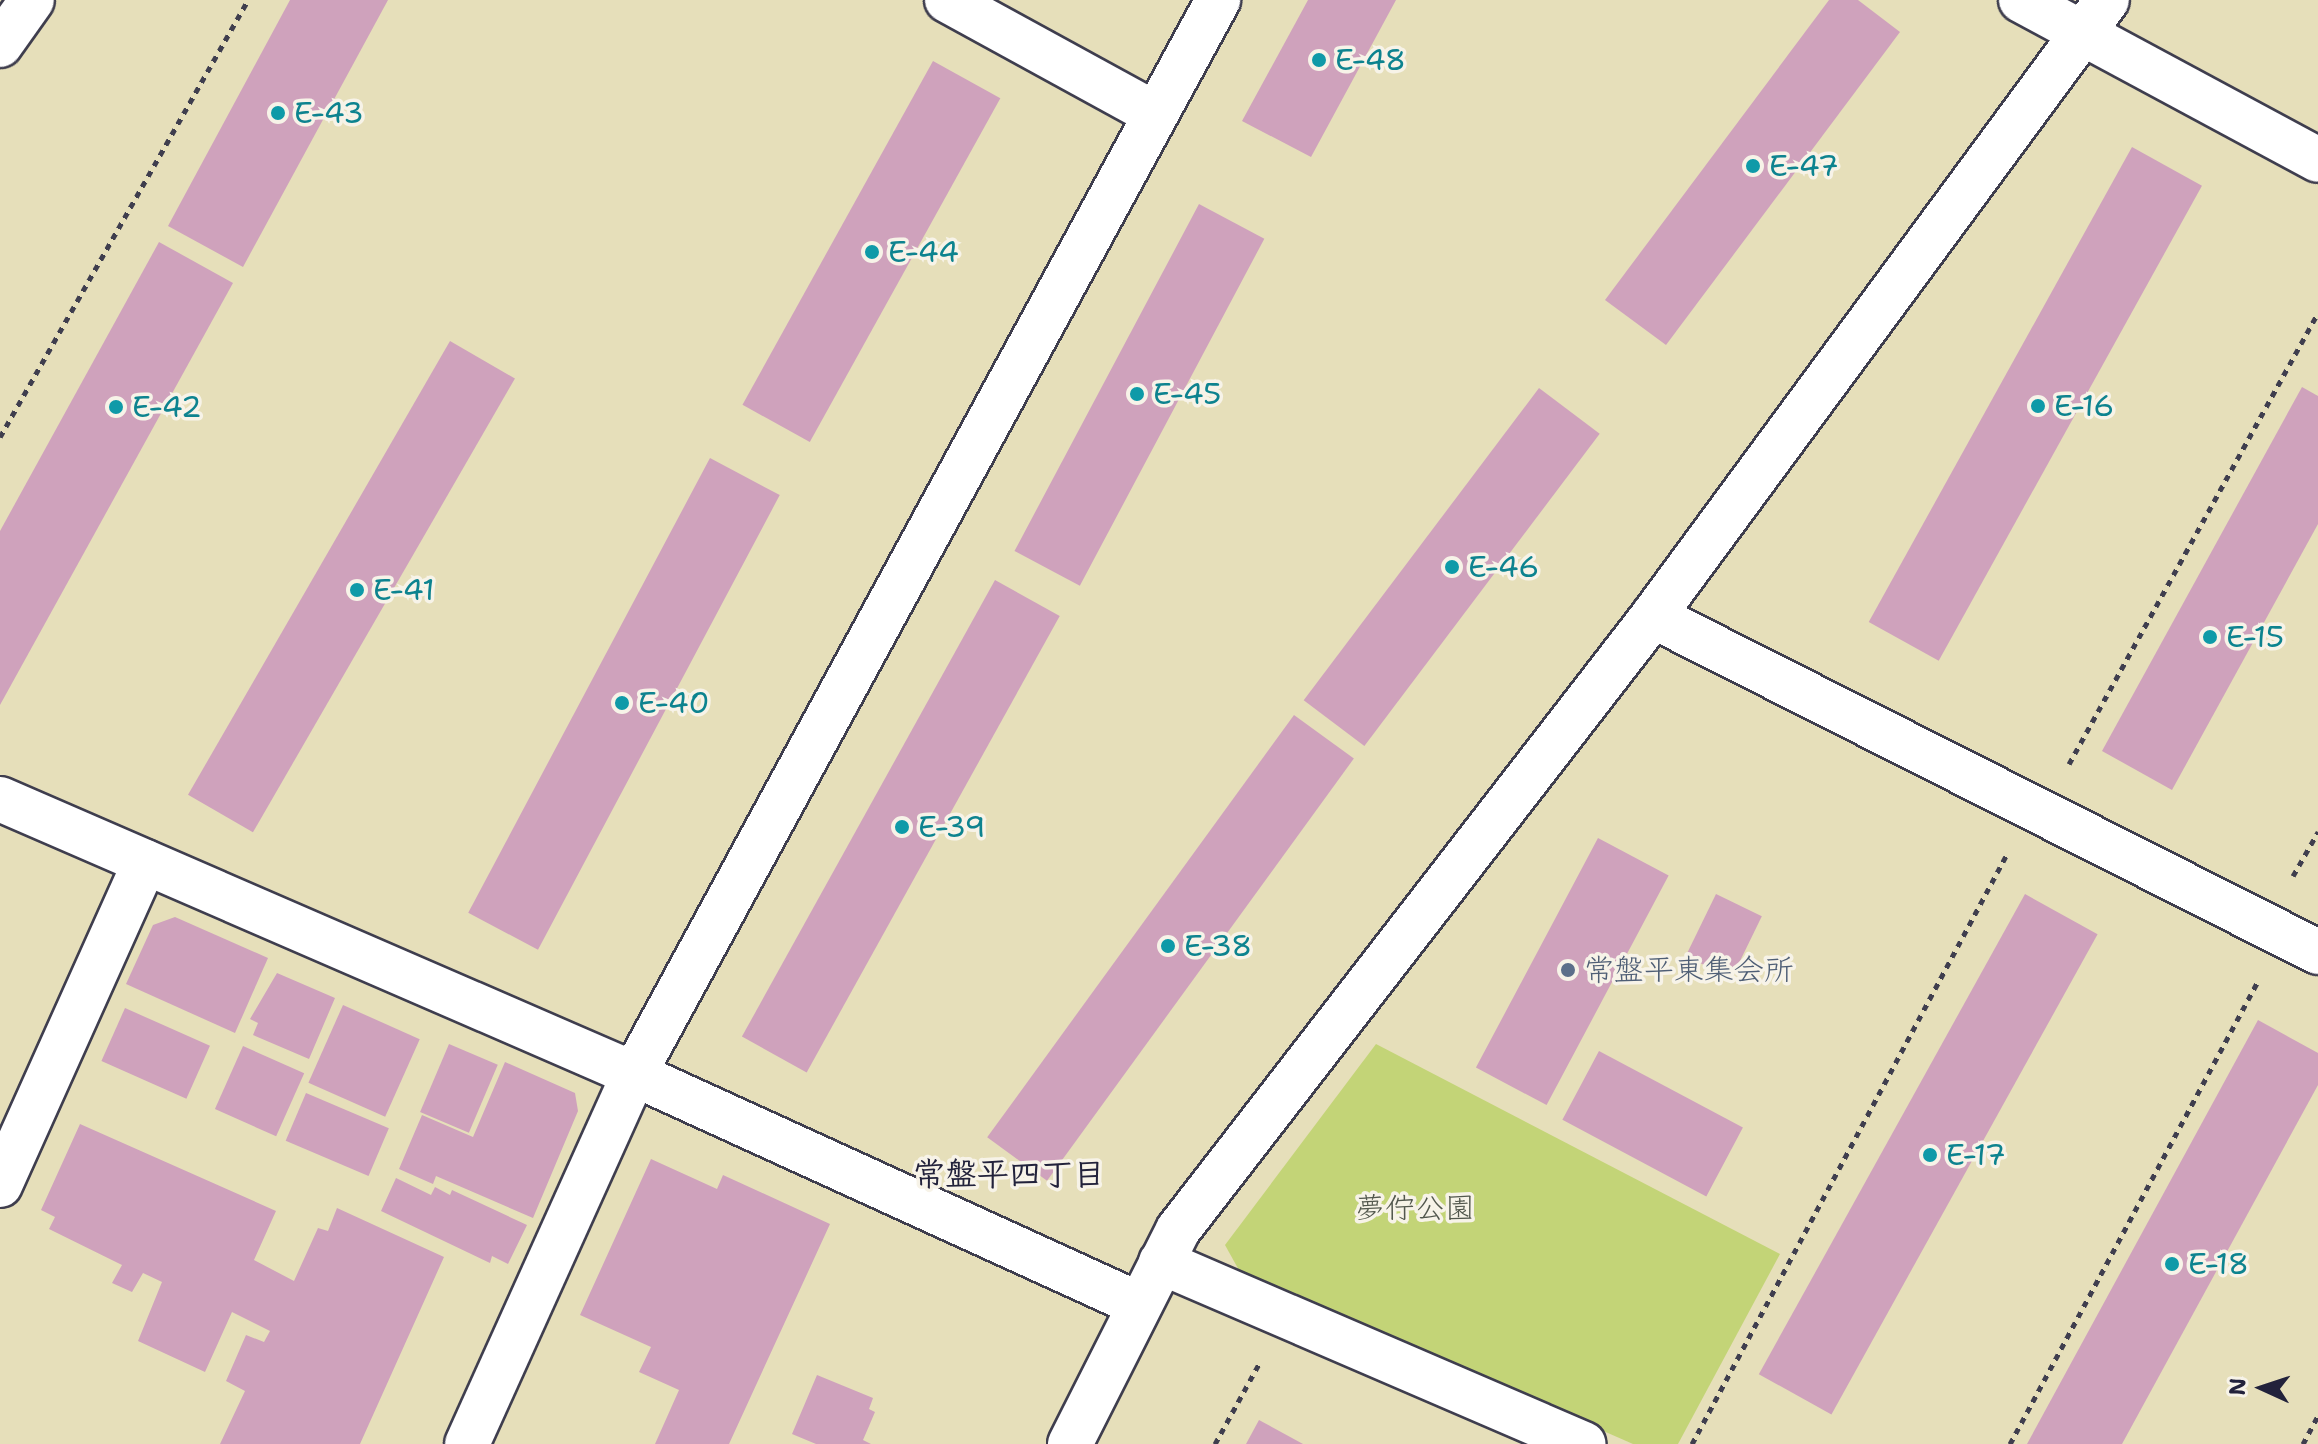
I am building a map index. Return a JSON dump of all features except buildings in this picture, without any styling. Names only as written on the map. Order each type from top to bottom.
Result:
[{"type":"street","points":[[0,45],[32,0]]},
{"type":"street","points":[[947,0],[1155,114]]},
{"type":"street","points":[[467,1444],[634,1074],[1218,0]]},
{"type":"street","points":[[2021,0],[2095,16],[2318,160]]},
{"type":"street","points":[[1070,1444],[1178,1230],[1653,616],[2095,16]]},
{"type":"street","points":[[1653,616],[2301,944]]},
{"type":"street","points":[[0,799],[634,1074],[1138,1304]]},
{"type":"street","points":[[0,1185],[145,862]]},
{"type":"street","points":[[1161,1262],[1583,1444]]},
{"type":"path","points":[[0,437],[248,0]]},
{"type":"path","points":[[1692,1444],[2038,809],[2318,313]]},
{"type":"path","points":[[2010,1444],[2301,944]]},
{"type":"path","points":[[1215,1444],[1285,1316]]},
{"type":"path","points":[[2303,1444],[2318,1416]]},
{"type":"green space","name":"夢佇公園","points":[[1376,1044],[1780,1254],[1678,1444],[1633,1444],[1240,1272],[1225,1245]]},
{"type":"place","name":"E-48","points":[[1319,60]]},
{"type":"place","name":"E-43","points":[[278,113]]},
{"type":"place","name":"E-47","points":[[1753,166]]},
{"type":"place","name":"E-44","points":[[872,252]]},
{"type":"place","name":"E-45","points":[[1137,394]]},
{"type":"place","name":"E-16","points":[[2038,406]]},
{"type":"place","name":"E-42","points":[[116,407]]},
{"type":"place","name":"E-46","points":[[1452,567]]},
{"type":"place","name":"E-41","points":[[357,590]]},
{"type":"place","name":"E-15","points":[[2210,637]]},
{"type":"place","name":"E-40","points":[[622,703]]},
{"type":"place","name":"E-39","points":[[902,827]]},
{"type":"place","name":"E-38","points":[[1168,946]]},
{"type":"place","name":"常盤平東集会所","points":[[1568,970]]},
{"type":"place","name":"E-17","points":[[1930,1155]]},
{"type":"place","name":"E-18","points":[[2172,1264]]},
{"type":"district","name":"常盤平四丁目","points":[[1009,1174]]}]
